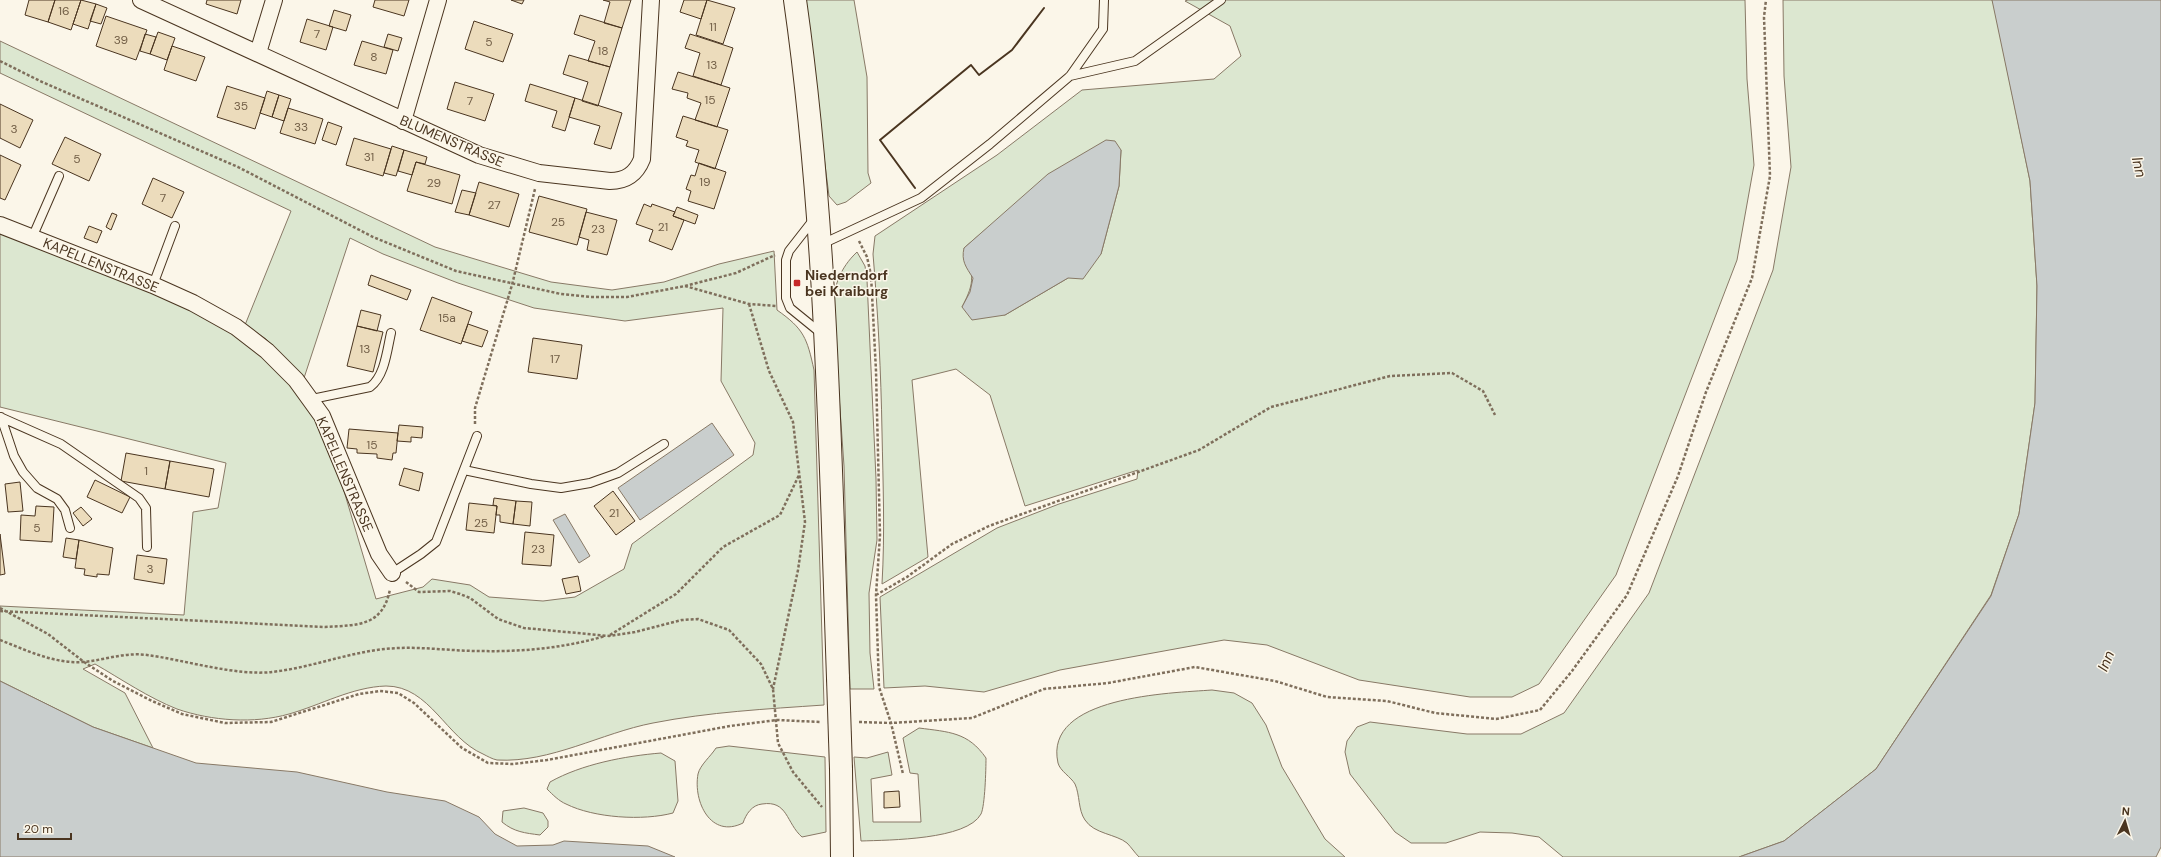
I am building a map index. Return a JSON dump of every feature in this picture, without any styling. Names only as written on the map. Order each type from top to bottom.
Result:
[{"type":"main road","points":[[795,0],[804,64],[820,246],[825,338],[841,769],[833,815],[842,857]]},
{"type":"street","name":"BLUMENSTRASSE","points":[[141,0],[479,155],[539,173],[610,181],[620,181],[636,170],[642,159],[644,148],[651,0]]},
{"type":"street","points":[[258,53],[274,0]]},
{"type":"street","points":[[402,121],[438,0]]},
{"type":"street","name":"KAPELLENSTRASSE","points":[[0,225],[153,285],[219,316],[253,339],[282,364],[312,399],[332,437],[379,554],[392,573]]},
{"type":"lane","points":[[820,246],[922,198],[990,144],[1070,76],[1103,29],[1104,0]]},
{"type":"lane","points":[[1070,76],[1136,61],[1221,0]]},
{"type":"lane","points":[[32,238],[59,176]]},
{"type":"lane","points":[[817,214],[789,251],[786,260],[786,298],[790,308],[825,338]]},
{"type":"lane","points":[[153,285],[175,226]]},
{"type":"lane","points":[[312,399],[370,386],[376,382],[380,374],[391,333]]},
{"type":"lane","points":[[0,417],[14,456],[23,472],[37,488],[57,499],[65,510],[70,528]]},
{"type":"lane","points":[[0,417],[61,444],[138,498],[146,508],[147,547]]},
{"type":"lane","points":[[392,573],[436,542],[477,436]]},
{"type":"lane","points":[[464,470],[532,484],[561,488],[590,483],[618,473],[664,444]]},
{"type":"path","points":[[854,722],[891,723],[972,718],[1044,689],[1108,683],[1195,667],[1275,680],[1327,697],[1387,701],[1435,713],[1496,720],[1540,710],[1572,671],[1627,595],[1678,476],[1706,392],[1752,278],[1770,176],[1764,17],[1766,0]]},
{"type":"path","points":[[0,61],[40,81],[238,167],[359,230],[410,253],[456,271],[512,285],[591,298],[627,297],[685,286],[736,273],[768,257],[789,251]]},
{"type":"path","points":[[475,425],[475,408],[512,285],[539,173]]},
{"type":"path","points":[[852,232],[863,246],[871,275],[880,480],[880,535],[876,595],[879,687],[891,723],[903,774]]},
{"type":"path","points":[[685,286],[749,304],[790,308]]},
{"type":"path","points":[[749,304],[769,371],[793,422],[805,522],[798,570],[773,689]]},
{"type":"path","points":[[876,595],[907,577],[952,544],[989,526],[1199,450],[1271,407],[1390,376],[1452,373],[1483,391],[1495,415]]},
{"type":"path","points":[[0,609],[325,627],[354,625],[368,622],[386,606],[392,573],[419,592],[450,591],[460,594],[470,598],[498,619],[524,628],[609,636],[676,594],[723,547],[780,514],[799,476]]},
{"type":"path","points":[[6,610],[48,634],[84,662],[152,701],[182,714],[225,723],[271,722],[359,694],[380,691],[398,693],[419,707],[462,748],[488,763],[513,764],[546,760],[730,726],[777,720],[825,722]]},
{"type":"path","points":[[0,640],[48,658],[64,662],[84,662],[123,654],[145,655],[238,670],[271,672],[303,667],[370,650],[399,648],[480,651],[518,650],[578,644],[682,620],[698,619],[713,623],[729,630],[744,644],[761,664],[773,689],[778,743],[793,772],[833,815]]},
{"type":"green space","points":[[804,0],[854,0],[867,77],[868,173],[871,183],[846,202],[837,205],[829,196]]},
{"type":"green space","points":[[1745,0],[1747,79],[1754,165],[1737,260],[1616,575],[1539,684],[1512,697],[1470,697],[1359,680],[1267,645],[1224,640],[1060,670],[984,692],[925,686],[884,688],[880,597],[997,528],[1059,504],[1137,479],[1138,470],[1025,506],[990,395],[956,369],[912,380],[928,557],[882,584],[882,410],[873,254],[875,236],[997,155],[1082,90],[1214,79],[1241,56],[1230,26],[1185,1]],"holes":[[[1121,150],[1119,186],[1101,254],[1068,278],[1005,315],[962,307],[972,278],[964,248],[985,230]]]},
{"type":"green space","points":[[1783,0],[1992,0],[1994,5],[2030,181],[2037,286],[2035,403],[2019,514],[1991,595],[1876,769],[1784,841],[1739,857],[1563,857],[1539,837],[1512,833],[1480,832],[1446,843],[1411,843],[1395,832],[1350,774],[1345,752],[1347,741],[1357,727],[1370,722],[1467,734],[1521,734],[1564,713],[1649,593],[1773,270],[1791,167],[1784,76]]},
{"type":"green space","points":[[0,41],[435,247],[551,282],[612,290],[664,282],[719,264],[774,251],[777,310],[793,323],[803,335],[809,350],[814,370],[824,705],[738,711],[674,719],[614,733],[537,757],[517,760],[497,760],[488,757],[458,737],[426,703],[415,694],[401,688],[386,686],[373,687],[349,693],[289,714],[262,719],[233,720],[190,713],[167,705],[95,664],[83,669],[125,693],[153,748],[93,727],[0,681],[0,606],[184,615],[193,512],[218,508],[226,463],[0,407],[0,233],[193,309],[243,337],[280,369],[322,427],[336,464],[376,599],[423,587],[432,579],[470,585],[489,597],[543,601],[575,597],[624,569],[632,544],[753,455],[755,443],[721,381],[723,308],[625,321],[534,308],[458,283],[383,254],[350,238],[304,378],[266,339],[245,325],[291,211],[0,73]]},
{"type":"green space","points":[[857,252],[865,266],[867,280],[876,479],[877,540],[869,593],[870,653],[874,689],[850,689],[844,466],[833,310],[834,293],[839,278],[846,265]]},
{"type":"green space","points":[[1212,690],[1234,693],[1252,703],[1266,725],[1282,767],[1325,839],[1345,857],[1139,857],[1127,843],[1099,831],[1089,825],[1085,820],[1081,812],[1075,784],[1061,769],[1058,763],[1059,741],[1070,724],[1089,711],[1114,702],[1169,693]]},
{"type":"green space","points":[[919,728],[949,732],[965,738],[979,749],[986,758],[984,796],[981,814],[973,823],[944,834],[908,839],[861,841],[854,757],[867,758],[888,752],[892,775],[871,779],[873,822],[921,822],[918,774],[910,773],[903,738]]},
{"type":"green space","points":[[729,746],[825,757],[826,832],[802,837],[782,809],[771,804],[755,806],[748,813],[743,823],[732,827],[722,826],[713,822],[707,815],[698,796],[698,774],[703,764],[716,748]]},
{"type":"green space","points":[[661,753],[675,761],[678,801],[673,813],[648,817],[619,817],[604,815],[577,809],[566,804],[558,800],[547,789],[550,782],[576,770],[633,756]]},
{"type":"green space","points":[[524,808],[543,813],[548,821],[548,827],[540,835],[515,830],[502,822],[503,811]]},
{"type":"water","name":"Inn","points":[[1992,0],[2161,0],[2161,847],[2156,857],[1739,857],[1784,841],[1876,769],[1991,596],[2019,514],[2035,403],[2037,286],[2030,181]]},
{"type":"water","points":[[1106,140],[1115,141],[1121,150],[1119,186],[1101,254],[1083,279],[1068,278],[1005,315],[972,320],[962,307],[970,292],[973,278],[966,267],[963,257],[964,248],[1048,174]]},
{"type":"water","points":[[712,423],[734,455],[640,520],[618,488]]},
{"type":"water","points":[[565,514],[590,556],[579,563],[553,520]]},
{"type":"water","points":[[0,681],[93,727],[196,763],[297,772],[387,792],[445,801],[479,817],[495,834],[517,846],[553,845],[564,841],[648,846],[675,857],[0,857]]},
{"type":"building","points":[[29,0],[55,0],[48,22],[25,15]]},
{"type":"building","points":[[55,0],[81,0],[71,30],[48,22]]},
{"type":"building","points":[[81,0],[96,4],[88,29],[73,24]]},
{"type":"building","points":[[207,0],[241,0],[237,14],[206,4]]},
{"type":"building","points":[[375,0],[409,0],[404,16],[373,7]]},
{"type":"building","points":[[511,0],[524,0],[522,4]]},
{"type":"building","points":[[603,0],[631,0],[622,28],[604,23],[610,2]]},
{"type":"building","points":[[684,0],[707,0],[701,19],[680,12]]},
{"type":"building","points":[[707,0],[735,8],[723,44],[696,35]]},
{"type":"building","points":[[96,4],[107,8],[101,24],[90,21]]},
{"type":"building","points":[[334,10],[351,15],[346,31],[329,26]]},
{"type":"building","points":[[580,15],[622,28],[610,67],[588,61],[595,41],[574,34]]},
{"type":"building","points":[[106,16],[147,30],[136,60],[96,46]]},
{"type":"building","points":[[307,19],[333,27],[326,50],[300,42]]},
{"type":"building","points":[[474,21],[513,34],[503,62],[465,49]]},
{"type":"building","points":[[158,32],[175,38],[167,60],[150,54]]},
{"type":"building","points":[[145,34],[156,37],[150,54],[140,51]]},
{"type":"building","points":[[388,34],[402,38],[398,51],[384,47]]},
{"type":"building","points":[[690,34],[733,48],[721,85],[693,76],[700,53],[685,48]]},
{"type":"building","points":[[362,41],[393,50],[386,74],[354,65]]},
{"type":"building","points":[[172,46],[205,57],[196,81],[164,70]]},
{"type":"building","points":[[569,55],[610,67],[598,106],[582,101],[588,82],[563,74]]},
{"type":"building","points":[[678,72],[730,88],[717,127],[695,120],[701,103],[687,98],[688,93],[672,89]]},
{"type":"building","points":[[455,82],[494,94],[485,121],[447,109]]},
{"type":"building","points":[[530,84],[575,98],[565,131],[552,127],[557,111],[525,101]]},
{"type":"building","points":[[227,86],[265,98],[255,129],[217,117]]},
{"type":"building","points":[[267,91],[279,95],[272,117],[260,113]]},
{"type":"building","points":[[279,95],[291,99],[284,121],[272,117]]},
{"type":"building","points":[[575,98],[622,113],[611,149],[594,144],[600,126],[569,117]]},
{"type":"building","points":[[0,104],[33,120],[20,148],[0,138]]},
{"type":"building","points":[[288,108],[323,119],[315,144],[280,133]]},
{"type":"building","points":[[683,116],[728,130],[715,169],[695,162],[699,150],[686,146],[688,141],[676,137]]},
{"type":"building","points":[[328,122],[342,127],[336,145],[322,140]]},
{"type":"building","points":[[65,137],[101,154],[89,181],[52,164]]},
{"type":"building","points":[[354,138],[391,149],[383,176],[346,165]]},
{"type":"building","points":[[392,146],[404,150],[396,176],[384,173]]},
{"type":"building","points":[[404,150],[427,157],[425,164],[416,162],[412,175],[398,171]]},
{"type":"building","points":[[0,155],[21,165],[5,200],[0,198]]},
{"type":"building","points":[[416,162],[460,175],[452,204],[407,191]]},
{"type":"building","points":[[699,163],[726,172],[714,209],[688,201],[691,191],[686,189],[691,175],[695,176]]},
{"type":"building","points":[[153,178],[184,192],[172,218],[142,204]]},
{"type":"building","points":[[479,182],[519,194],[509,227],[469,215]]},
{"type":"building","points":[[462,190],[476,193],[469,215],[455,212]]},
{"type":"building","points":[[539,196],[587,209],[577,245],[529,232]]},
{"type":"building","points":[[644,204],[651,207],[652,204],[675,212],[673,216],[684,220],[672,250],[649,241],[653,230],[636,224]]},
{"type":"building","points":[[677,207],[698,215],[695,224],[673,216]]},
{"type":"building","points":[[586,212],[617,220],[607,255],[587,250],[589,240],[579,237]]},
{"type":"building","points":[[112,213],[117,215],[111,230],[106,227]]},
{"type":"building","points":[[89,226],[102,231],[97,243],[84,238]]},
{"type":"building","points":[[371,275],[411,290],[407,300],[368,285]]},
{"type":"building","points":[[432,297],[472,312],[461,344],[420,330]]},
{"type":"building","points":[[361,310],[381,315],[377,331],[357,326]]},
{"type":"building","points":[[468,324],[488,331],[482,347],[462,341]]},
{"type":"building","points":[[357,326],[383,332],[373,372],[347,366]]},
{"type":"building","points":[[533,338],[582,345],[577,379],[528,372]]},
{"type":"building","points":[[399,425],[423,427],[422,438],[411,437],[411,442],[397,441]]},
{"type":"building","points":[[349,429],[398,433],[396,453],[393,453],[392,460],[377,458],[377,454],[357,453],[357,449],[347,448]]},
{"type":"building","points":[[126,453],[170,461],[165,489],[121,481]]},
{"type":"building","points":[[170,461],[214,469],[209,497],[165,489]]},
{"type":"building","points":[[404,468],[423,473],[419,491],[399,485]]},
{"type":"building","points":[[95,480],[130,497],[122,513],[87,497]]},
{"type":"building","points":[[20,482],[23,511],[8,512],[5,484]]},
{"type":"building","points":[[613,491],[635,521],[616,535],[594,506]]},
{"type":"building","points":[[494,498],[516,501],[513,524],[500,522],[500,515],[496,515],[497,506],[493,505]]},
{"type":"building","points":[[516,501],[532,502],[530,526],[513,524]]},
{"type":"building","points":[[469,503],[497,506],[494,533],[466,530]]},
{"type":"building","points":[[36,506],[54,507],[52,542],[20,540],[21,515],[35,516]]},
{"type":"building","points":[[81,507],[92,519],[83,526],[73,513]]},
{"type":"building","points":[[525,532],[554,535],[551,566],[522,564]]},
{"type":"building","points":[[0,534],[5,574],[0,575]]},
{"type":"building","points":[[66,538],[79,540],[76,559],[63,557]]},
{"type":"building","points":[[79,540],[113,548],[109,575],[97,574],[97,577],[84,575],[85,569],[75,568]]},
{"type":"building","points":[[137,555],[167,559],[164,584],[134,579]]},
{"type":"building","points":[[578,576],[581,591],[566,594],[562,579]]},
{"type":"building","points":[[899,791],[900,807],[884,808],[884,792]]},
{"type":"wall","points":[[915,188],[880,140],[971,65],[979,75],[1012,50],[1044,8]]},
{"type":"place","name":"Niederndorf bei Kraiburg","points":[[797,283]]}]
